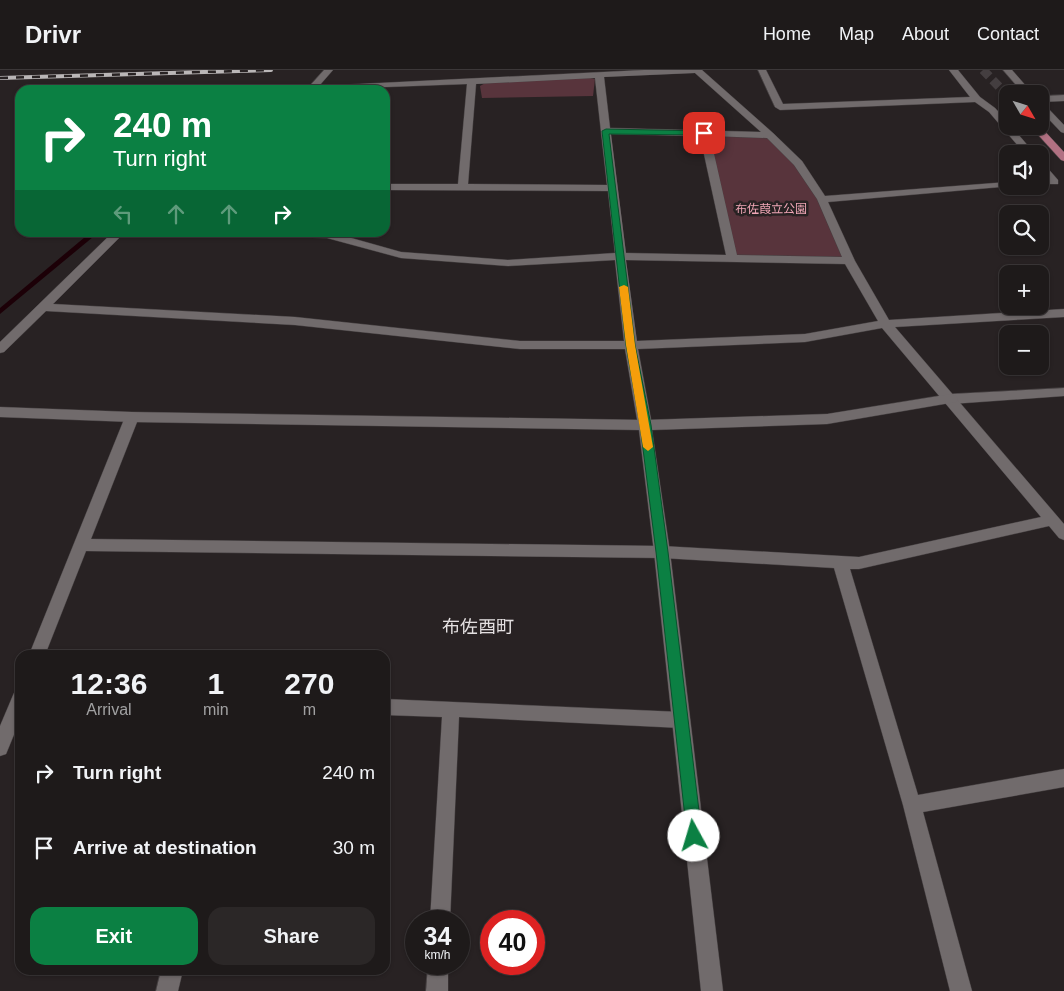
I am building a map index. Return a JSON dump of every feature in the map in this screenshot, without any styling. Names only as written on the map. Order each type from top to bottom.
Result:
[{"type":"main road","points":[[1043,135],[1064,158]]},
{"type":"street","points":[[315,85],[329,70]]},
{"type":"street","points":[[390,86],[696,70],[770,135],[798,163],[822,199],[849,261],[885,324],[1064,534]]},
{"type":"street","points":[[762,70],[780,107],[977,99]]},
{"type":"street","points":[[954,70],[977,99],[992,110],[1022,145]]},
{"type":"street","points":[[1006,70],[1020,85]]},
{"type":"street","points":[[599,75],[631,345],[645,425],[662,552],[712,991]]},
{"type":"street","points":[[463,187],[472,81]]},
{"type":"street","points":[[1049,99],[1064,98]]},
{"type":"street","points":[[1049,114],[1064,130]]},
{"type":"street","points":[[606,131],[770,135]]},
{"type":"street","points":[[704,133],[732,258]]},
{"type":"street","points":[[1049,176],[1054,182],[1049,182]]},
{"type":"street","points":[[822,199],[999,186]]},
{"type":"street","points":[[390,187],[612,188]]},
{"type":"street","points":[[0,349],[115,237]]},
{"type":"street","points":[[334,237],[401,255],[508,263],[620,256],[849,261]]},
{"type":"street","points":[[43,306],[295,321],[520,345],[631,345],[805,338],[885,324],[1064,313]]},
{"type":"street","points":[[0,412],[132,417],[645,425],[827,419],[950,399],[1064,392]]},
{"type":"street","points":[[39,650],[132,417]]},
{"type":"street","points":[[81,545],[662,552],[859,563],[1052,520]]},
{"type":"street","points":[[840,562],[912,805],[961,991]]},
{"type":"street","points":[[390,707],[681,720]]},
{"type":"street","points":[[441,910],[451,709]]},
{"type":"street","points":[[0,748],[15,710]]},
{"type":"street","points":[[912,805],[1064,778]]},
{"type":"street","points":[[167,991],[171,975]]},
{"type":"street","points":[[437,991],[438,975]]},
{"type":"green space","points":[[586,77],[595,79],[593,96],[482,98],[480,86],[487,82]]},
{"type":"green space","name":"布佐葭立公園","points":[[704,133],[770,135],[822,199],[849,261],[732,258]]},
{"type":"waterway","points":[[0,312],[90,237]]},
{"type":"tunnel","points":[[983,70],[999,87]]},
{"type":"railway","points":[[0,78],[271,70]]},
{"type":"slow traffic","points":[[624,287],[631,345],[648,447]]},
{"type":"district","name":"布佐酉町","points":[[478,627]]},
{"type":"route","points":[[694,836],[662,552],[645,425],[631,345],[606,131],[704,133]]}]
